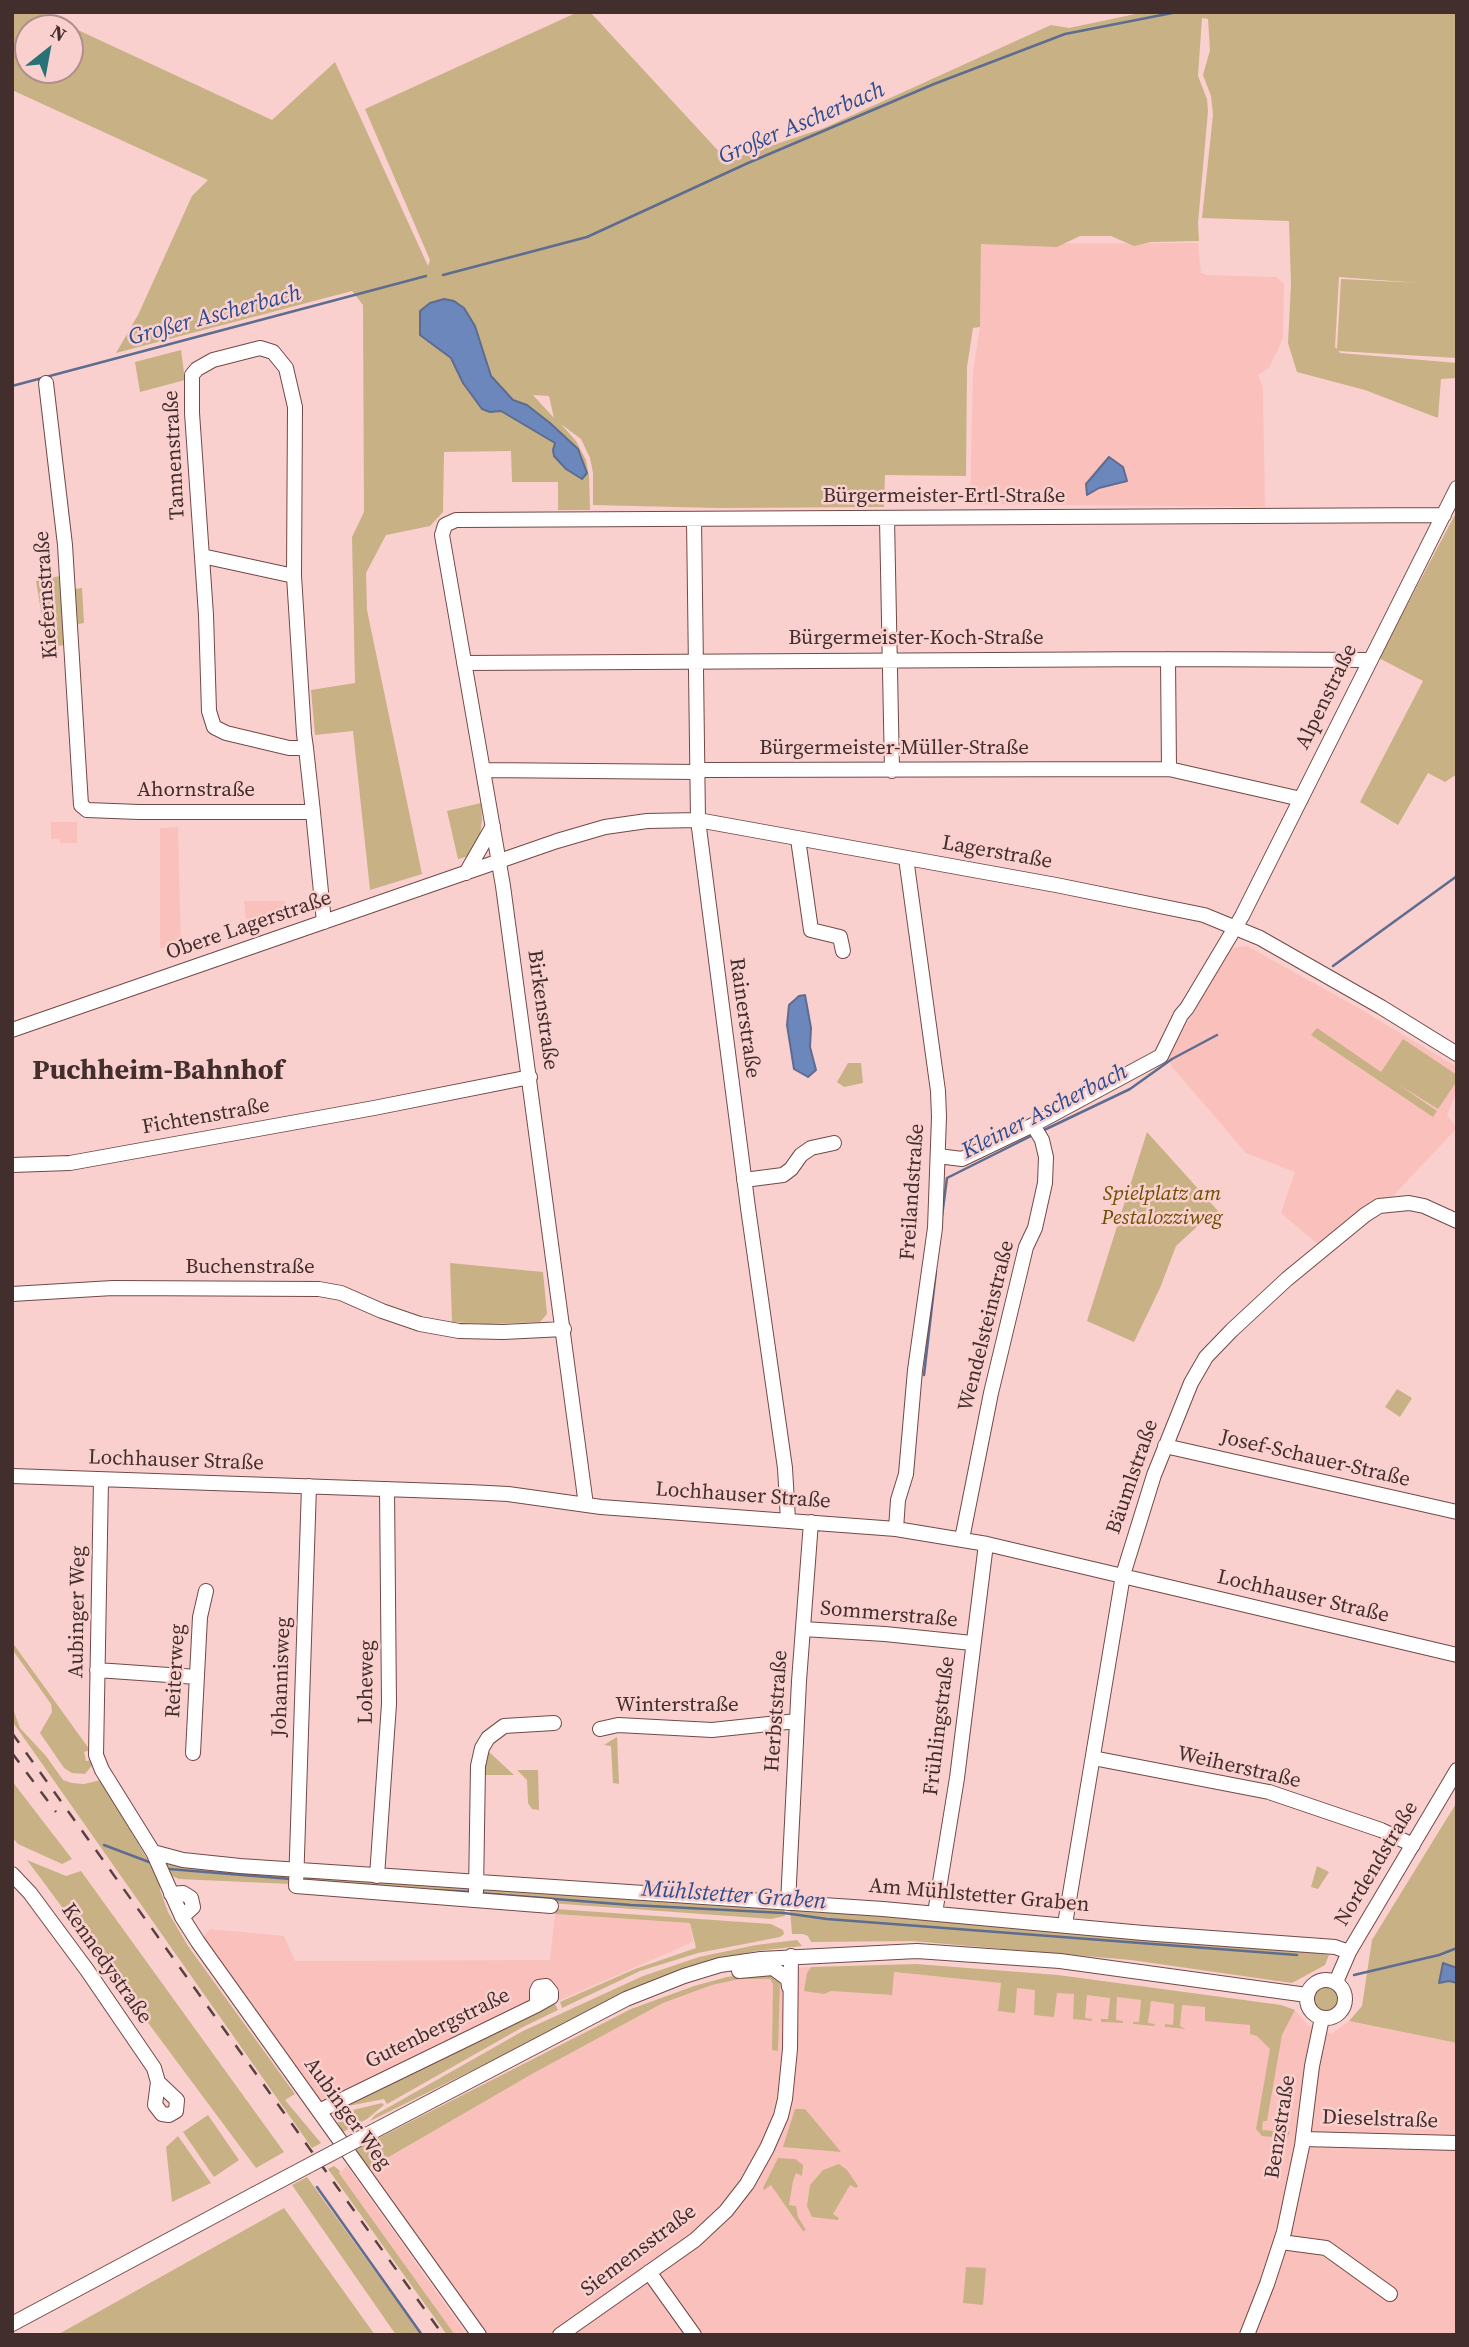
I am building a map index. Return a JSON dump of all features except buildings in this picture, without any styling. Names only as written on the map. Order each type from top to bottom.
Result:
[{"type":"street","name":"Tannenstraße","points":[[306,747],[289,748],[226,733],[214,726],[209,711],[192,375],[197,369],[214,360],[260,348],[272,352],[286,368],[293,399],[293,576],[306,747],[324,922]]},
{"type":"street","name":"Kiefernstraße","points":[[46,383],[65,545],[81,805]]},
{"type":"street","name":"Alpenstraße","points":[[938,1156],[962,1158],[1037,1132],[1161,1056],[1181,1015],[1236,926],[1457,488]]},
{"type":"street","name":"Bürgermeister-Ertl-Straße","points":[[445,525],[456,520],[1444,515]]},
{"type":"street","points":[[887,519],[892,771]]},
{"type":"street","name":"Rainerstraße","points":[[694,520],[698,820],[744,1180],[785,1468],[788,1520]]},
{"type":"street","name":"Birkenstraße","points":[[445,525],[442,535],[499,862],[530,1077],[586,1505]]},
{"type":"street","points":[[202,556],[293,576]]},
{"type":"street","points":[[1168,659],[1169,769]]},
{"type":"street","name":"Bürgermeister-Koch-Straße","points":[[464,663],[1369,660]]},
{"type":"street","name":"Bürgermeister-Müller-Straße","points":[[484,770],[698,772],[704,769],[1169,769],[1301,799]]},
{"type":"street","name":"Ahornstraße","points":[[81,805],[87,810],[139,812],[313,812]]},
{"type":"street","name":"Lagerstraße","points":[[499,862],[605,827],[647,821],[698,820],[1181,908],[1236,926],[1381,1007],[1457,1054]]},
{"type":"street","points":[[466,873],[493,826]]},
{"type":"street","points":[[799,839],[811,930],[840,937],[843,951]]},
{"type":"street","name":"Freilandstraße","points":[[896,1529],[898,1500],[906,1474],[915,1370],[935,1228],[938,1156],[938,1091],[906,858]]},
{"type":"street","name":"Obere Lagerstraße","points":[[12,1030],[499,862]]},
{"type":"street","name":"Fichtenstraße","points":[[12,1165],[70,1163],[530,1077]]},
{"type":"street","name":"Wendelsteinstraße","points":[[962,1539],[991,1393],[1026,1247],[1035,1228],[1045,1183],[1046,1157],[1037,1132]]},
{"type":"street","points":[[744,1180],[783,1175],[791,1169],[801,1154],[811,1148],[834,1143]]},
{"type":"street","name":"Bäumlstraße","points":[[1065,1924],[1123,1575],[1165,1446],[1187,1390],[1206,1357],[1287,1279],[1365,1215],[1380,1206],[1409,1203],[1424,1206],[1457,1221]]},
{"type":"street","name":"Buchenstraße","points":[[12,1294],[113,1289],[319,1289],[341,1293],[420,1324],[460,1331],[564,1329]]},
{"type":"street","name":"Josef-Schauer-Straße","points":[[1165,1446],[1457,1512]]},
{"type":"street","name":"Lochhauser Straße","points":[[12,1476],[508,1494],[586,1505],[896,1529],[986,1544],[1457,1655]]},
{"type":"street","name":"Aubinger Weg","points":[[101,1480],[96,1755],[102,1770],[158,1862],[171,1894],[186,1894],[193,1901],[191,1911],[182,1917],[479,2335]]},
{"type":"street","name":"Johannisweg","points":[[296,1876],[309,1486]]},
{"type":"street","name":"Loheweg","points":[[377,1877],[389,1691],[387,1489]]},
{"type":"street","name":"Herbststraße","points":[[788,1903],[811,1522]]},
{"type":"street","name":"Frühlingstraße","points":[[936,1913],[957,1778],[986,1544]]},
{"type":"street","name":"Reiterweg","points":[[193,1753],[200,1617],[206,1591]]},
{"type":"street","name":"Sommerstraße","points":[[803,1629],[972,1643]]},
{"type":"street","points":[[97,1670],[197,1677]]},
{"type":"street","name":"Winterstraße","points":[[600,1729],[618,1725],[712,1730],[797,1721]]},
{"type":"street","points":[[476,1892],[478,1766],[482,1748],[488,1738],[505,1726],[554,1723]]},
{"type":"street","name":"Weiherstraße","points":[[1093,1758],[1269,1792],[1381,1830],[1413,1845]]},
{"type":"street","name":"Nordendstraße","points":[[1336,1982],[1349,1952],[1457,1770]]},
{"type":"street","name":"Am Mühlstetter Graben","points":[[158,1862],[183,1860],[296,1876],[377,1877],[551,1906]]},
{"type":"street","name":"Kennedystraße","points":[[12,1874],[30,1893],[87,1970],[154,2068],[158,2082]]},
{"type":"street","name":"Am Mühlstetter Graben","points":[[296,1876],[296,1886],[788,1903],[1335,1947],[1349,1952]]},
{"type":"street","points":[[12,2324],[374,2130],[626,1999],[720,1965],[791,1956],[917,1951],[1047,1960],[1307,1995]]},
{"type":"street","name":"Siemensstraße","points":[[560,2335],[695,2240],[726,2211],[747,2184],[767,2148],[781,2116],[785,2099],[790,2049],[791,1956]]},
{"type":"street","points":[[626,1999],[737,1971],[773,1968],[788,1979],[790,1991]]},
{"type":"street","points":[[1321,1980],[1336,1982],[1345,1992],[1345,2006],[1336,2016],[1322,2018],[1310,2010],[1307,1995],[1312,1986],[1321,1980]]},
{"type":"street","name":"Gutenbergstraße","points":[[319,2110],[537,2005]]},
{"type":"street","name":"Benzstraße","points":[[1247,2335],[1281,2242],[1303,2138],[1312,2066],[1322,2018]]},
{"type":"street","name":"Dieselstraße","points":[[1303,2138],[1457,2143]]},
{"type":"street","points":[[1281,2242],[1326,2248],[1390,2294]]},
{"type":"street","points":[[649,2272],[694,2335]]},
{"type":"shaded area","points":[[1198,243],[1201,273],[1276,277],[1284,284],[1283,338],[1269,368],[1258,375],[1263,387],[1265,507],[970,504],[973,372],[980,327],[981,244]]},
{"type":"shaded area","points":[[51,822],[77,822],[77,843],[60,843],[59,839],[51,839]]},
{"type":"shaded area","points":[[178,827],[181,949],[160,948],[160,828]]},
{"type":"shaded area","points":[[244,901],[285,901],[285,919],[246,919]]},
{"type":"shaded area","points":[[1247,946],[1457,1067],[1457,1091],[1447,1115],[1457,1128],[1392,1197],[1374,1201],[1359,1210],[1320,1246],[1281,1213],[1295,1172],[1246,1153],[1173,1068],[1167,1057],[1232,948]]},
{"type":"shaded area","points":[[555,1914],[690,1923],[693,1942],[316,2107],[198,1942],[210,1929],[284,1936],[295,1961],[550,1960]]},
{"type":"shaded area","points":[[811,1967],[807,1973],[831,1991],[891,1995],[894,1972],[1001,1983],[998,2011],[1017,1988],[1035,1989],[1035,2015],[1057,1992],[1074,1994],[1074,2019],[1092,2021],[1085,2018],[1086,1995],[1110,1997],[1108,2019],[1101,2019],[1101,2022],[1123,2023],[1116,2020],[1117,1997],[1141,2000],[1139,2022],[1134,2024],[1154,2025],[1148,2023],[1150,2001],[1174,2003],[1173,2025],[1165,2027],[1186,2028],[1180,2026],[1181,2005],[1205,2007],[1250,2025],[1271,2049],[1256,2129],[1287,2138],[1290,2132],[1262,2130],[1263,2121],[1267,2121],[1282,2035],[1295,2010],[1308,2025],[1331,2034],[1349,2021],[1457,2043],[1457,2333],[487,2335],[368,2169],[532,2074],[663,2003],[712,1985],[763,1977],[770,1979],[773,1984],[773,2011],[780,1981],[794,1968]]},
{"type":"shaded area","points":[[347,2166],[467,2335],[455,2335],[339,2173]]},
{"type":"green space","points":[[12,12],[43,14],[14,14],[14,84],[84,84],[84,33],[272,120],[335,62],[428,266],[430,260],[365,109],[578,12],[590,12],[724,157],[732,159],[824,128],[1051,25],[1069,28],[1145,12],[1457,12],[1457,358],[1338,351],[1457,363],[1457,378],[1441,379],[1438,418],[1365,390],[1297,372],[1288,343],[1291,284],[1289,221],[1202,218],[1213,115],[1211,96],[1203,75],[1210,50],[1208,19],[1202,18],[1198,76],[1207,99],[1208,111],[1198,223],[1199,241],[1151,242],[1134,246],[1111,236],[1080,236],[1057,247],[981,244],[980,327],[973,328],[967,367],[966,476],[885,475],[884,507],[718,508],[593,505],[590,458],[581,439],[561,424],[576,441],[586,460],[590,510],[558,510],[558,482],[512,482],[511,451],[444,452],[443,512],[430,526],[386,535],[366,573],[367,610],[422,874],[370,890],[353,731],[315,735],[311,690],[355,683],[352,537],[364,512],[363,305],[352,291],[116,353],[138,315],[192,196],[208,180],[12,90]],"holes":[[[1339,277],[1417,283],[1341,279],[1337,349]],[[533,395],[549,396],[554,418]]]},
{"type":"green space","points":[[181,350],[185,380],[140,392],[135,362]]},
{"type":"green space","points":[[1457,511],[1457,774],[1445,782],[1428,773],[1398,825],[1360,802],[1423,681],[1379,658]]},
{"type":"green space","points":[[60,576],[66,645],[47,647],[36,581]]},
{"type":"green space","points":[[82,588],[84,623],[78,624],[75,589]]},
{"type":"green space","points":[[481,803],[479,841],[469,856],[458,859],[447,811]]},
{"type":"green space","points":[[1317,1028],[1381,1072],[1403,1039],[1457,1075],[1457,1081],[1438,1109],[1398,1084],[1437,1111],[1433,1117],[1311,1035]]},
{"type":"green space","points":[[848,1063],[861,1063],[863,1083],[844,1087],[837,1082]]},
{"type":"green space","name":"Spielplatz am Pestalozziweg","points":[[1147,1132],[1219,1212],[1202,1222],[1176,1246],[1160,1288],[1134,1342],[1087,1321]]},
{"type":"green space","points":[[450,1263],[543,1272],[547,1314],[540,1322],[452,1322]]},
{"type":"green space","points":[[1397,1389],[1412,1398],[1400,1417],[1385,1407]]},
{"type":"green space","points":[[12,1642],[90,1750],[84,1752],[86,1761],[93,1760],[94,1763],[85,1774],[72,1773],[64,1768],[40,1733],[52,1712],[51,1704],[12,1649]]},
{"type":"green space","points":[[13,1709],[20,1728],[46,1756],[63,1780],[84,1784],[101,1780],[125,1816],[123,1818],[160,1881],[160,1890],[168,1912],[188,1946],[295,2094],[285,2100],[321,2143],[312,2148],[12,1721]]},
{"type":"green space","points":[[617,1737],[619,1784],[613,1783],[611,1746],[604,1745]]},
{"type":"green space","points":[[488,1751],[514,1775],[484,1775]]},
{"type":"green space","points":[[517,1770],[538,1770],[539,1810],[532,1809],[528,1803],[527,1780]]},
{"type":"green space","points":[[12,1781],[72,1859],[62,1864],[18,1844],[12,1837]]},
{"type":"green space","points":[[1457,1802],[1457,2043],[1349,2021],[1362,2006],[1372,1940]]},
{"type":"green space","points":[[164,1858],[292,1873],[291,1884],[179,1879],[170,1875]]},
{"type":"green space","points":[[27,1860],[66,1876],[81,1871],[284,2152],[256,2168]]},
{"type":"green space","points":[[1317,1866],[1329,1872],[1318,1889],[1311,1887]]},
{"type":"green space","points":[[303,1874],[469,1886],[469,1897],[302,1884]]},
{"type":"green space","points":[[480,1887],[784,1909],[785,1916],[771,1919],[480,1898]]},
{"type":"green space","points":[[555,1909],[771,1924],[783,1930],[784,1934],[698,1953],[640,1971],[562,2008],[560,2002],[635,1969],[696,1948],[690,1923],[555,1914]]},
{"type":"green space","points":[[790,1909],[1297,1949],[1329,1955],[1325,1965],[1292,1983],[1131,1960],[912,1941],[811,1942],[808,1936],[792,1934]]},
{"type":"green space","points":[[797,1940],[802,1946],[756,1951],[702,1963],[651,1982],[370,2121],[375,2115],[523,2031],[643,1976],[699,1957]]},
{"type":"green space","points":[[916,1964],[1058,1975],[1281,2005],[1295,2010],[1282,2035],[1267,2121],[1263,2121],[1262,2130],[1290,2132],[1287,2138],[1262,2136],[1256,2129],[1270,2049],[1257,2036],[1250,2034],[1250,2025],[1205,2021],[1205,2007],[1182,2005],[1180,2026],[1186,2029],[1165,2027],[1165,2024],[1173,2025],[1174,2004],[1151,2001],[1148,2023],[1155,2024],[1154,2026],[1133,2024],[1139,2022],[1141,2000],[1117,1997],[1116,2020],[1123,2023],[1101,2022],[1101,2019],[1108,2019],[1110,1998],[1087,1995],[1085,2018],[1092,2021],[1073,2019],[1074,1994],[1057,1993],[1054,2017],[1034,2015],[1035,1990],[1017,1988],[1015,2013],[998,2011],[1001,1983],[894,1972],[892,1995],[804,1991],[807,1973],[811,1967]]},
{"type":"green space","points":[[768,1971],[780,1981],[778,2051],[772,2050],[773,1984],[770,1979],[740,1979],[712,1985],[663,2003],[532,2074],[368,2169],[355,2150],[631,2009],[694,1986],[727,1977]]},
{"type":"green space","points":[[1327,1984],[1338,1988],[1342,1999],[1338,2010],[1327,2014],[1316,2010],[1312,1999],[1316,1988]]},
{"type":"green space","points":[[555,2004],[558,2010],[387,2104],[384,2099],[338,2108]]},
{"type":"green space","points":[[382,2103],[384,2105],[367,2119],[343,2132],[339,2126],[337,2117],[340,2113]]},
{"type":"green space","points":[[795,2109],[805,2109],[841,2152],[783,2147]]},
{"type":"green space","points":[[208,2115],[239,2160],[214,2177],[183,2132]]},
{"type":"green space","points":[[178,2136],[211,2183],[172,2202],[166,2147]]},
{"type":"green space","points":[[778,2158],[795,2159],[803,2165],[802,2176],[796,2173],[793,2181],[789,2205],[796,2206],[798,2217],[806,2230],[803,2231],[771,2185],[764,2190],[763,2188]]},
{"type":"green space","points":[[839,2164],[847,2170],[858,2186],[856,2188],[850,2185],[833,2214],[838,2220],[812,2217],[807,2206],[810,2185],[823,2170]]},
{"type":"green space","points":[[334,2166],[455,2335],[447,2335],[328,2169]]},
{"type":"green space","points":[[307,2177],[421,2335],[396,2335],[292,2185]]},
{"type":"green space","points":[[284,2208],[375,2335],[57,2335]]},
{"type":"green space","points":[[966,2267],[986,2268],[983,2305],[963,2303]]},
{"type":"water","points":[[444,299],[454,301],[464,308],[475,326],[491,376],[513,400],[527,405],[578,449],[587,473],[582,479],[566,469],[554,456],[555,443],[501,411],[490,412],[482,409],[463,383],[451,358],[420,335],[420,311],[430,303]]},
{"type":"water","points":[[1109,457],[1123,467],[1127,481],[1099,488],[1087,495],[1086,484]]},
{"type":"water","points":[[805,995],[811,1028],[810,1047],[816,1070],[808,1077],[794,1069],[787,1025],[789,1005],[799,996]]},
{"type":"water","points":[[1443,1963],[1457,1968],[1457,1983],[1439,1983]]},
{"type":"waterway","name":"Großer Ascherbach","points":[[443,275],[587,237],[748,163],[934,84],[1065,34],[1177,12]]},
{"type":"waterway","name":"Großer Ascherbach","points":[[12,386],[426,276]]},
{"type":"waterway","name":"Kleiner Ascherbach","points":[[1333,966],[1457,876]]},
{"type":"waterway","name":"Kleiner Ascherbach","points":[[1042,1131],[1130,1089],[1172,1059],[1217,1035]]},
{"type":"waterway","name":"Kleiner Ascherbach","points":[[942,1216],[947,1178],[1033,1135]]},
{"type":"waterway","name":"Kleiner Ascherbach","points":[[924,1375],[936,1271]]},
{"type":"waterway","name":"Mühlstetter Graben","points":[[104,1845],[149,1862]]},
{"type":"waterway","name":"Mühlstetter Graben","points":[[169,1869],[291,1879]]},
{"type":"waterway","name":"Mühlstetter Graben","points":[[434,1890],[473,1892]]},
{"type":"waterway","name":"Mühlstetter Graben","points":[[479,1893],[784,1913],[827,1919],[1297,1955]]},
{"type":"waterway","name":"Mühlstetter Graben","points":[[1354,1975],[1439,1955],[1457,1948]]},
{"type":"waterway","points":[[317,2187],[422,2335]]},
{"type":"railway","points":[[12,1733],[443,2335]]},
{"type":"railway","points":[[12,1753],[56,1812]]},
{"type":"district","name":"Puchheim-Bahnhof","points":[[158,1072]]}]
